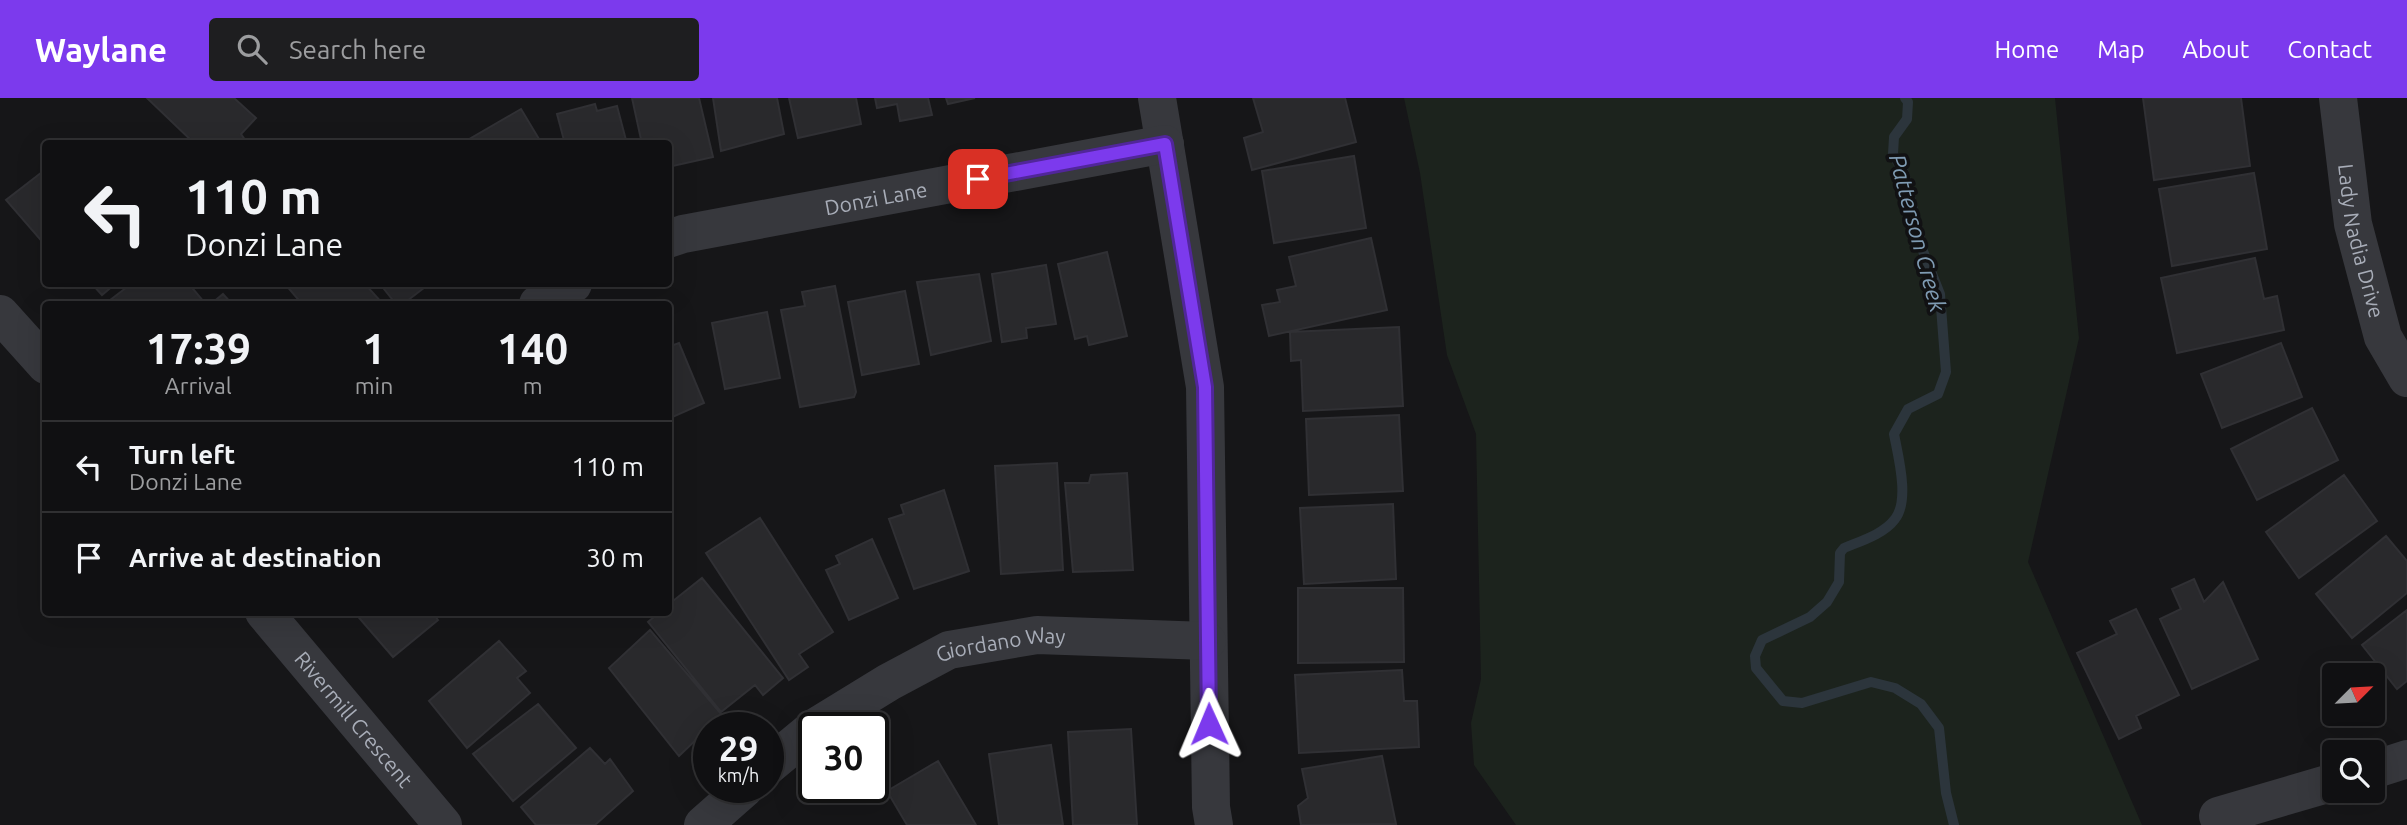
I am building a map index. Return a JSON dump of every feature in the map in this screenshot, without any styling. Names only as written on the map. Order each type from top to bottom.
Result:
[{"type":"street","points":[[1157,98],[1205,387],[1207,641],[1211,807],[1214,825]]},
{"type":"street","name":"Lady Nadia Drive","points":[[2338,98],[2353,224],[2383,337],[2407,378]]},
{"type":"street","name":"Donzi Lane","points":[[672,238],[1165,144]]},
{"type":"street","points":[[543,301],[568,287]]},
{"type":"street","points":[[0,314],[42,361]]},
{"type":"street","name":"Rivermill Crescent","points":[[267,616],[443,825]]},
{"type":"street","name":"Giordano Way","points":[[840,712],[889,681],[949,650],[1037,635],[1207,641]]},
{"type":"street","name":"Giordano Way","points":[[784,753],[798,741]]},
{"type":"street","points":[[2385,766],[2407,759]]},
{"type":"street","points":[[2218,816],[2322,786]]},
{"type":"street","points":[[703,825],[728,803]]},
{"type":"shaded area","points":[[1404,98],[2055,98],[2079,338],[2028,562],[2142,825],[1516,825],[1474,765],[1471,723],[1481,679],[1476,434],[1447,355],[1420,173]]},
{"type":"building","points":[[147,98],[234,98],[256,118],[241,134],[245,140],[191,140]]},
{"type":"building","points":[[632,98],[699,98],[713,157],[672,166],[672,140],[641,140]]},
{"type":"building","points":[[713,98],[777,98],[784,134],[721,151]]},
{"type":"building","points":[[789,98],[856,98],[861,124],[798,138]]},
{"type":"building","points":[[875,98],[928,98],[932,115],[900,121],[897,104],[877,108]]},
{"type":"building","points":[[946,98],[975,98],[948,104]]},
{"type":"building","points":[[1253,98],[1345,98],[1356,142],[1252,170],[1244,138],[1263,132]]},
{"type":"building","points":[[2143,98],[2241,98],[2250,166],[2154,180]]},
{"type":"building","points":[[595,104],[597,111],[617,106],[626,140],[564,140],[557,114]]},
{"type":"building","points":[[521,109],[540,140],[468,140]]},
{"type":"building","points":[[1354,156],[1366,228],[1274,243],[1262,171]]},
{"type":"building","points":[[42,172],[42,241],[6,200]]},
{"type":"building","points":[[2254,173],[2267,249],[2172,266],[2159,189]]},
{"type":"building","points":[[1371,238],[1387,310],[1269,336],[1262,305],[1280,302],[1277,290],[1296,286],[1289,257]]},
{"type":"building","points":[[1107,252],[1127,336],[1089,345],[1087,336],[1075,339],[1058,264]]},
{"type":"building","points":[[2255,258],[2264,299],[2277,296],[2284,330],[2177,353],[2161,278]]},
{"type":"building","points":[[1046,265],[1056,324],[1026,328],[1027,338],[1002,342],[992,274]]},
{"type":"building","points":[[979,274],[991,341],[931,355],[917,282]]},
{"type":"building","points":[[835,286],[856,392],[854,397],[800,407],[781,310],[805,306],[802,292]]},
{"type":"building","points":[[95,287],[111,287],[102,295]]},
{"type":"building","points":[[127,287],[192,287],[203,301],[109,301]]},
{"type":"building","points":[[288,287],[368,287],[380,301],[299,301]]},
{"type":"building","points":[[382,287],[425,287],[407,301],[394,301]]},
{"type":"building","points":[[905,291],[919,364],[862,375],[848,302]]},
{"type":"building","points":[[223,294],[229,301],[215,301]]},
{"type":"building","points":[[767,312],[780,378],[725,389],[712,323]]},
{"type":"building","points":[[1399,327],[1403,406],[1303,411],[1301,360],[1291,361],[1290,332]]},
{"type":"building","points":[[679,343],[704,403],[672,417],[672,346]]},
{"type":"building","points":[[2281,343],[2302,397],[2222,428],[2201,374]]},
{"type":"building","points":[[2312,408],[2338,460],[2257,500],[2231,449]]},
{"type":"building","points":[[1399,415],[1403,491],[1309,495],[1306,419]]},
{"type":"building","points":[[1057,463],[1063,570],[1001,574],[995,466]]},
{"type":"building","points":[[1127,473],[1133,570],[1073,572],[1065,483],[1089,483],[1091,475]]},
{"type":"building","points":[[2344,475],[2377,521],[2299,578],[2266,532]]},
{"type":"building","points":[[944,490],[969,571],[914,589],[889,519],[904,514],[901,505]]},
{"type":"building","points":[[1393,504],[1396,579],[1304,584],[1300,508]]},
{"type":"building","points":[[760,518],[833,632],[799,654],[808,667],[789,680],[706,553]]},
{"type":"building","points":[[2386,536],[2407,561],[2407,593],[2352,638],[2316,594]]},
{"type":"building","points":[[872,539],[898,598],[849,620],[826,570],[840,564],[836,556]]},
{"type":"building","points":[[702,578],[783,678],[763,695],[755,685],[721,712],[648,622],[655,616],[672,616],[672,602]]},
{"type":"building","points":[[2194,579],[2204,602],[2223,582],[2258,659],[2192,689],[2160,619],[2181,609],[2172,589]]},
{"type":"building","points":[[1298,588],[1403,588],[1404,662],[1298,663]]},
{"type":"building","points":[[2136,609],[2179,695],[2136,716],[2141,728],[2119,739],[2077,653],[2117,634],[2110,621]]},
{"type":"building","points":[[2407,610],[2407,681],[2397,689],[2385,674],[2385,663],[2376,663],[2362,645]]},
{"type":"building","points":[[357,616],[435,616],[438,620],[393,657]]},
{"type":"building","points":[[650,630],[719,712],[693,712],[693,743],[679,756],[609,668]]},
{"type":"building","points":[[499,641],[526,671],[517,678],[530,693],[467,748],[429,701]]},
{"type":"building","points":[[1402,670],[1404,701],[1417,701],[1419,747],[1299,753],[1295,675]]},
{"type":"building","points":[[538,704],[576,748],[513,801],[473,754]]},
{"type":"building","points":[[1131,729],[1137,825],[1073,825],[1068,732]]},
{"type":"building","points":[[1051,745],[1063,825],[999,825],[989,754]]},
{"type":"building","points":[[590,748],[605,764],[610,759],[633,791],[595,825],[536,825],[521,807]]},
{"type":"building","points":[[1382,756],[1396,824],[1301,825],[1298,806],[1308,798],[1302,769]]},
{"type":"building","points":[[938,761],[976,825],[907,825],[889,790]]},
{"type":"waterway","name":"Patterson Creek","points":[[1905,98],[1908,102],[1907,119],[1894,137],[1893,154],[1904,173],[1923,251],[1940,294],[1946,372],[1938,394],[1908,409],[1894,434],[1902,490],[1902,501],[1895,519],[1879,533],[1844,548],[1840,553],[1839,582],[1827,602],[1810,617],[1762,640],[1755,656],[1756,668],[1783,701],[1802,703],[1871,682],[1895,688],[1921,704],[1939,728],[1946,793],[1954,825]]},
{"type":"route","points":[[978,179],[1165,144],[1205,387],[1209,724]]}]
